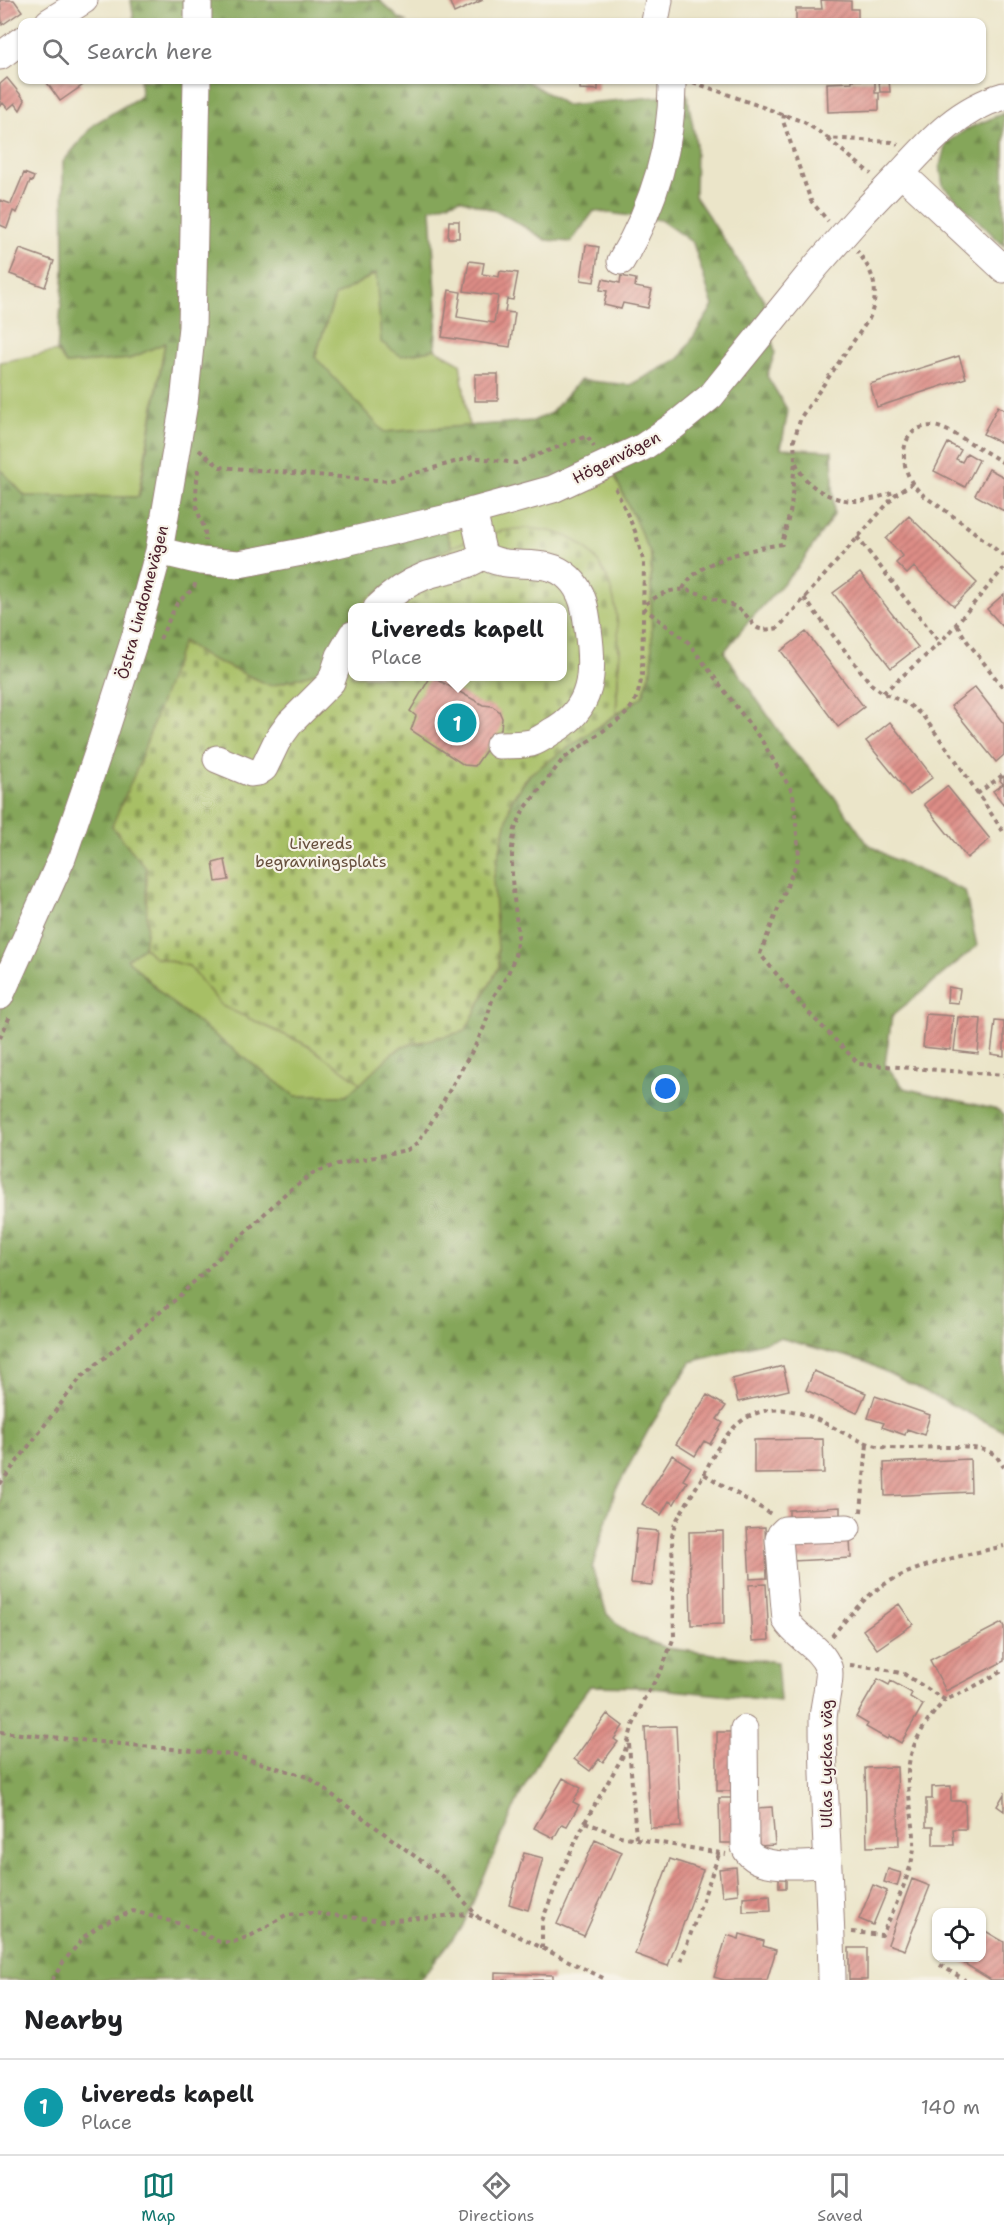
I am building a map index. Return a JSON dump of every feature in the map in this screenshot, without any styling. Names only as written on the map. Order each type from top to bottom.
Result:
[{"type":"street","points":[[55,18],[84,0]]},
{"type":"street","points":[[198,0],[198,18]]},
{"type":"street","points":[[655,18],[659,0]]},
{"type":"street","points":[[0,56],[18,43]]},
{"type":"street","name":"Östra Lindomevägen","points":[[0,996],[62,858],[135,638],[159,551],[184,403],[192,327],[197,84]]},
{"type":"street","points":[[621,261],[647,211],[661,170],[670,127],[672,84]]},
{"type":"street","name":"Högenvägen","points":[[159,551],[201,561],[239,564],[307,551],[553,489],[643,447],[711,396],[817,265],[930,142],[965,112],[1004,96]]},
{"type":"street","points":[[901,173],[1004,269]]},
{"type":"street","points":[[473,510],[483,555],[507,565],[546,565],[570,579],[578,590],[585,609],[592,658],[588,691],[583,704],[573,716],[559,728],[532,743],[499,745]]},
{"type":"street","points":[[382,603],[423,577],[473,563],[483,555]]},
{"type":"street","points":[[217,759],[251,773],[264,768],[277,741],[290,723],[331,682],[340,656],[348,642]]},
{"type":"street","points":[[823,1659],[790,1628],[786,1620],[779,1539],[785,1530],[847,1528]]},
{"type":"street","name":"Ullas Lyckas väg","points":[[823,1659],[829,1680],[823,1712],[832,1980]]},
{"type":"street","points":[[744,1729],[745,1847],[748,1855],[756,1861],[771,1863],[827,1864]]},
{"type":"path","points":[[698,84],[804,122],[828,138],[901,173],[901,146],[892,142],[828,138]]},
{"type":"path","points":[[784,114],[783,122],[811,201],[832,226]]},
{"type":"path","points":[[683,589],[687,579],[723,557],[782,544],[791,508],[795,460],[794,440],[801,417],[869,319],[875,305],[874,281],[868,265],[851,243]]},
{"type":"path","points":[[1004,463],[948,431],[932,426],[916,430],[905,442],[902,453],[917,489],[1004,556]]},
{"type":"path","points":[[0,1484],[81,1377],[175,1300],[286,1193],[313,1173],[338,1164],[407,1151],[417,1144],[475,1046],[493,998],[507,976],[515,956],[518,934],[512,880],[512,848],[515,830],[523,811],[562,759],[620,719],[635,703],[642,675],[644,563],[641,547],[606,465],[587,436],[516,463],[472,457],[388,481],[220,467],[199,450]]},
{"type":"path","points":[[795,460],[805,479],[824,494],[855,501],[894,492],[896,494]]},
{"type":"path","points":[[643,606],[660,593],[683,589],[700,593],[739,609],[754,626],[764,631],[778,628],[896,494],[913,483]]},
{"type":"path","points":[[857,537],[940,643]]},
{"type":"path","points":[[883,693],[927,657],[1004,568]]},
{"type":"path","points":[[804,598],[871,684],[883,693],[908,704],[923,716],[1004,833]]},
{"type":"path","points":[[643,606],[688,642],[762,741],[793,793],[799,856],[760,954],[807,1011],[859,1064],[1004,1075]]},
{"type":"path","points":[[957,625],[1004,689]]},
{"type":"path","points":[[977,794],[1004,774]]},
{"type":"path","points":[[542,1948],[542,1921],[562,1870],[585,1822],[624,1754],[645,1699],[662,1671],[674,1637],[672,1536],[675,1523],[717,1449],[734,1428],[755,1413],[778,1409],[807,1413],[867,1444],[893,1449],[976,1449],[995,1455],[1004,1467]]},
{"type":"path","points":[[847,1528],[860,1517],[863,1507],[867,1444]]},
{"type":"path","points":[[704,1474],[763,1509],[782,1523],[785,1530]]},
{"type":"path","points":[[945,1700],[904,1674],[823,1659],[871,1593],[924,1566],[1004,1546]]},
{"type":"path","points":[[831,1933],[882,1935],[914,1850],[908,1773],[915,1742],[930,1716],[945,1700],[1004,1670]]},
{"type":"path","points":[[0,1732],[233,1755],[308,1777],[443,1877],[478,1918]]},
{"type":"path","points":[[628,1739],[636,1839]]},
{"type":"path","points":[[585,1822],[620,1836],[719,1854],[748,1855]]},
{"type":"path","points":[[681,1961],[719,1854]]},
{"type":"path","points":[[52,1980],[63,1961],[86,1936],[100,1925],[133,1911],[181,1924],[220,1942],[234,1942],[252,1935],[286,1915],[303,1913],[383,1921],[469,1914],[607,1980]]},
{"type":"path","points":[[940,1965],[965,1980]]},
{"type":"path","points":[[591,1980],[594,1973]]},
{"type":"green space","points":[[131,0],[379,0],[399,18],[133,18]]},
{"type":"green space","points":[[140,84],[532,84],[566,105],[687,94],[696,143],[695,196],[764,300],[775,353],[767,376],[788,411],[781,448],[832,451],[834,515],[799,566],[724,652],[789,746],[833,795],[867,843],[889,857],[965,891],[977,946],[892,1016],[885,1064],[904,1088],[998,1110],[1004,1114],[1004,1431],[866,1362],[780,1338],[691,1362],[649,1429],[615,1492],[592,1568],[607,1614],[626,1632],[666,1648],[777,1662],[780,1701],[641,1687],[590,1686],[550,1740],[518,1799],[463,1925],[419,1980],[0,1980],[0,469],[25,496],[139,497],[165,343],[129,359],[66,364],[57,351],[64,271],[63,162],[94,124],[141,96]],"holes":[[[460,199],[501,213],[546,240],[571,242],[594,211],[660,220],[693,243],[713,306],[680,358],[630,385],[580,380],[551,413],[533,421],[384,432],[315,357],[335,296],[376,273],[381,342],[401,356],[435,349],[437,309],[431,209]],[[613,472],[651,555],[652,667],[643,696],[530,774],[511,802],[493,880],[499,966],[465,1031],[404,1046],[391,1054],[346,1096],[295,1096],[168,1000],[127,959],[144,947],[147,927],[146,868],[112,826],[129,801],[183,641],[204,656],[271,686],[348,663],[348,603],[538,603],[464,580],[439,514]]]},
{"type":"green space","points":[[1004,113],[1004,246],[943,186],[940,166],[946,143],[967,129]]},
{"type":"green space","points":[[377,273],[401,356],[435,349],[460,363],[469,426],[384,432],[315,358],[335,296]]},
{"type":"green space","points":[[165,342],[138,497],[25,496],[0,469],[0,362],[57,351],[66,364],[129,359]]},
{"type":"green space","points":[[613,472],[651,555],[652,667],[643,696],[616,714],[620,649],[557,533],[528,530],[503,531],[452,547],[443,524]]},
{"type":"green space","name":"Livereds begravningsplats","points":[[529,528],[557,533],[581,545],[598,562],[609,584],[616,609],[619,664],[616,714],[527,776],[511,801],[493,880],[499,966],[465,1031],[404,1046],[391,1054],[361,1083],[307,1045],[222,1006],[189,966],[154,957],[144,947],[147,927],[146,868],[112,826],[138,766],[183,641],[204,656],[271,686],[323,671],[340,632],[348,621],[348,681],[567,681],[567,603],[362,603],[402,575],[442,552],[483,536]]},
{"type":"green space","points":[[144,947],[154,957],[189,966],[222,1006],[307,1045],[361,1083],[346,1096],[295,1096],[168,1000],[127,959]]},
{"type":"building","points":[[0,0],[14,0],[22,11],[2,25]]},
{"type":"building","points":[[449,0],[483,0],[454,13]]},
{"type":"building","points":[[821,0],[851,1],[851,9],[858,9],[858,18],[796,18],[796,9],[822,9]]},
{"type":"building","points":[[7,78],[25,100],[20,110],[15,103],[8,109],[3,103],[0,106],[0,84]]},
{"type":"building","points":[[48,84],[83,85],[60,101]]},
{"type":"building","points":[[580,84],[598,84],[598,90],[580,89]]},
{"type":"building","points":[[827,84],[875,84],[875,93],[879,93],[879,110],[828,112]]},
{"type":"building","points":[[879,84],[889,84],[890,92],[880,92]]},
{"type":"building","points":[[24,173],[34,177],[32,182],[30,181],[17,213],[13,211],[7,228],[0,225],[0,200],[11,204]]},
{"type":"building","points":[[449,221],[459,221],[459,238],[448,238]]},
{"type":"building","points":[[586,245],[599,247],[594,282],[581,280]]},
{"type":"building","points":[[20,249],[54,261],[45,287],[10,274]]},
{"type":"building","points":[[469,261],[484,263],[482,274],[499,277],[500,271],[518,273],[513,300],[507,299],[505,312],[515,313],[510,347],[442,337],[449,290],[461,292],[457,317],[494,323],[498,296],[464,291]]},
{"type":"building","points":[[621,276],[636,279],[635,287],[652,290],[648,308],[623,303],[621,309],[604,305],[607,291],[600,290],[603,279],[620,283]]},
{"type":"building","points":[[959,356],[966,378],[877,407],[870,384]]},
{"type":"building","points":[[475,374],[498,374],[498,401],[475,401]]},
{"type":"building","points":[[998,406],[1004,410],[1004,444],[983,434]]},
{"type":"building","points":[[948,443],[961,450],[956,459],[962,462],[967,453],[979,460],[965,487],[934,471]]},
{"type":"building","points":[[989,469],[1004,477],[1004,511],[975,495]]},
{"type":"building","points":[[909,516],[977,583],[954,606],[914,567],[907,574],[896,563],[903,556],[886,539]]},
{"type":"building","points":[[860,573],[918,647],[891,668],[833,593]]},
{"type":"building","points":[[1004,594],[1004,628],[987,609]]},
{"type":"building","points":[[806,632],[864,707],[838,727],[781,651]]},
{"type":"building","points":[[428,681],[440,681],[483,705],[492,706],[499,711],[502,718],[501,729],[475,766],[464,765],[411,730],[416,716],[410,711]]},
{"type":"building","points":[[975,687],[1004,724],[1004,755],[996,762],[951,706]]},
{"type":"building","points":[[890,722],[933,777],[910,795],[866,741]]},
{"type":"building","points":[[1004,776],[1004,805],[993,791],[1003,784],[1000,780]]},
{"type":"building","points":[[947,786],[990,839],[967,858],[924,804]]},
{"type":"building","points":[[225,860],[229,880],[216,882],[213,863]]},
{"type":"building","points":[[948,987],[960,989],[958,1003],[947,1002]]},
{"type":"building","points":[[926,1014],[953,1016],[950,1050],[923,1047]]},
{"type":"building","points":[[958,1017],[981,1019],[978,1054],[954,1051]]},
{"type":"building","points":[[995,1021],[1004,1022],[1004,1056],[991,1054]]},
{"type":"building","points":[[783,1366],[789,1390],[738,1402],[732,1379]]},
{"type":"building","points":[[814,1371],[866,1393],[857,1413],[806,1390]]},
{"type":"building","points":[[707,1395],[726,1406],[717,1419],[723,1423],[710,1444],[704,1441],[695,1456],[676,1444]]},
{"type":"building","points":[[875,1396],[930,1415],[924,1435],[907,1429],[905,1435],[882,1427],[884,1423],[868,1418]]},
{"type":"building","points":[[823,1439],[824,1473],[754,1474],[754,1440]]},
{"type":"building","points":[[672,1455],[691,1467],[683,1480],[687,1482],[674,1504],[669,1501],[661,1515],[642,1504]]},
{"type":"building","points":[[970,1459],[971,1492],[885,1496],[884,1463]]},
{"type":"building","points":[[840,1507],[840,1522],[789,1524],[789,1510]]},
{"type":"building","points":[[765,1527],[767,1578],[750,1579],[747,1528]]},
{"type":"building","points":[[637,1529],[658,1531],[652,1585],[631,1583]]},
{"type":"building","points":[[723,1531],[724,1624],[691,1625],[689,1532]]},
{"type":"building","points":[[850,1539],[851,1558],[792,1561],[791,1542]]},
{"type":"building","points":[[766,1584],[769,1640],[752,1641],[749,1585]]},
{"type":"building","points":[[899,1604],[913,1624],[877,1649],[863,1630]]},
{"type":"building","points":[[1002,1623],[1004,1661],[946,1691],[930,1660]]},
{"type":"building","points":[[878,1679],[889,1685],[891,1681],[912,1693],[910,1697],[923,1705],[901,1743],[889,1736],[887,1739],[866,1727],[868,1724],[856,1717]]},
{"type":"building","points":[[607,1714],[623,1726],[614,1739],[618,1742],[603,1762],[599,1759],[590,1771],[574,1759]]},
{"type":"building","points":[[676,1726],[681,1827],[650,1828],[645,1727]]},
{"type":"building","points":[[717,1732],[737,1732],[737,1791],[717,1791]]},
{"type":"building","points":[[897,1767],[899,1846],[867,1847],[865,1768]]},
{"type":"building","points":[[563,1778],[581,1788],[573,1802],[579,1805],[567,1826],[562,1824],[554,1838],[534,1828]]},
{"type":"building","points":[[951,1786],[951,1801],[965,1801],[966,1829],[953,1829],[954,1845],[933,1845],[933,1827],[926,1827],[926,1799],[932,1799],[932,1787]]},
{"type":"building","points":[[1004,1794],[1004,1811],[997,1806]]},
{"type":"building","points":[[719,1798],[736,1798],[737,1843],[720,1843]]},
{"type":"building","points":[[772,1807],[775,1845],[759,1846],[756,1808]]},
{"type":"building","points":[[595,1840],[622,1852],[584,1936],[557,1924]]},
{"type":"building","points":[[524,1853],[543,1858],[528,1910],[509,1904]]},
{"type":"building","points":[[670,1859],[703,1870],[668,1966],[635,1954]]},
{"type":"building","points":[[736,1867],[738,1894],[722,1896],[719,1869]]},
{"type":"building","points":[[888,1869],[901,1873],[897,1886],[884,1882]]},
{"type":"building","points":[[779,1879],[786,1879],[786,1888],[779,1888]]},
{"type":"building","points":[[912,1879],[930,1886],[905,1950],[888,1944]]},
{"type":"building","points":[[873,1885],[887,1891],[873,1925],[859,1919]]},
{"type":"building","points":[[770,1895],[771,1911],[743,1912],[743,1897]]},
{"type":"building","points":[[986,1931],[1004,1942],[1004,1980],[991,1980],[962,1962],[986,1962]]},
{"type":"building","points":[[740,1934],[764,1941],[763,1946],[776,1950],[767,1980],[724,1980],[714,1977],[727,1935],[739,1939]]},
{"type":"building","points":[[849,1948],[867,1948],[867,1980],[849,1980]]},
{"type":"building","points":[[495,1973],[553,1975],[553,1980],[495,1980]]},
{"type":"place","name":"Livereds kapell","points":[[457,723]]}]
